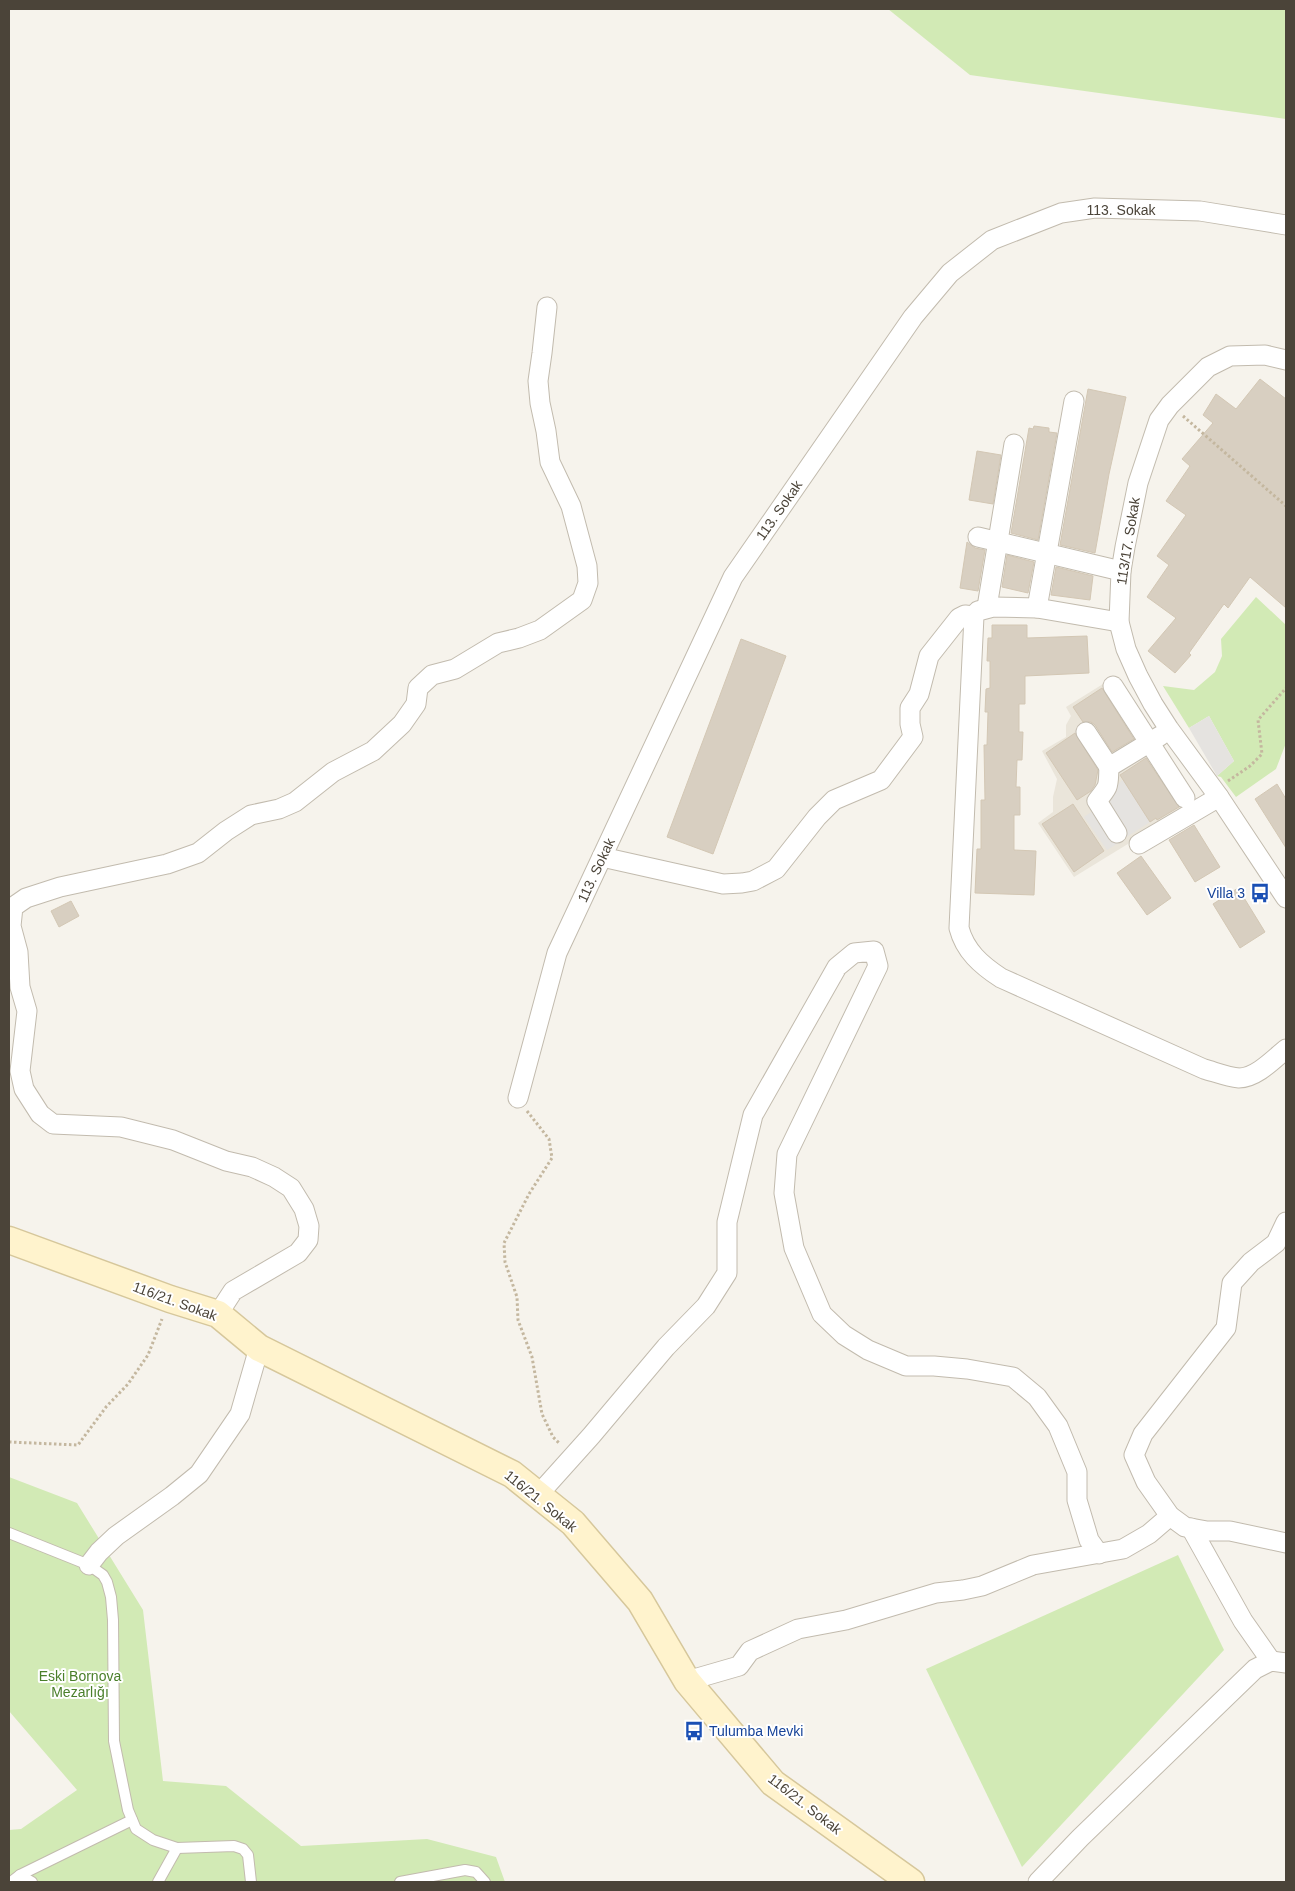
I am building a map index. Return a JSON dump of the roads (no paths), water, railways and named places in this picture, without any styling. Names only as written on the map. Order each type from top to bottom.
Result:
[{"type":"street","name":"113. Sokak","points":[[518,1098],[557,953],[732,577],[913,317],[950,273],[992,240],[1061,213],[1095,208],[1200,211],[1286,225]]},
{"type":"street","points":[[218,1314],[233,1291],[298,1253],[308,1240],[309,1226],[304,1209],[290,1188],[274,1177],[252,1167],[226,1160],[173,1140],[121,1127],[54,1124],[40,1114],[24,1089],[20,1071],[27,1011],[20,987],[18,952],[11,926],[13,907],[26,898],[60,887],[167,864],[198,853],[226,831],[252,815],[280,809],[294,802],[333,772],[373,751],[402,724],[416,704],[418,688],[432,674],[455,669],[498,643],[540,630],[582,600],[588,584],[587,566],[571,506],[550,462],[540,403],[538,381],[546,307]]},
{"type":"street","name":"113/17. Sokak","points":[[1286,360],[1265,355],[1230,356],[1208,367],[1170,405],[1159,420],[1138,483],[1121,571],[1119,622],[1126,648],[1138,676],[1169,730],[1216,794],[1286,898]]},
{"type":"street","points":[[1037,608],[1074,401]]},
{"type":"street","points":[[1014,444],[997,542],[980,612],[959,928],[962,941],[975,959],[1001,978],[1204,1070],[1239,1078],[1249,1076],[1267,1065],[1286,1049]]},
{"type":"street","points":[[978,537],[1121,571]]},
{"type":"street","points":[[602,857],[722,884],[753,881],[776,869],[816,818],[834,800],[880,780],[913,737],[910,724],[910,708],[919,694],[929,656],[958,618],[980,612],[1037,608],[1119,622]]},
{"type":"street","points":[[1112,686],[1186,798]]},
{"type":"street","points":[[1109,767],[1169,730]]},
{"type":"street","points":[[1086,732],[1109,767],[1109,787],[1097,801],[1117,833]]},
{"type":"street","points":[[1139,844],[1216,794]]},
{"type":"street","points":[[538,1495],[666,1347],[706,1306],[727,1273],[727,1222],[753,1115],[837,967],[854,953],[874,952],[878,966],[787,1154],[784,1192],[794,1248],[822,1314],[844,1335],[868,1350],[906,1366],[967,1369],[1013,1378],[1036,1398],[1058,1426],[1077,1472],[1077,1500],[1089,1540],[1099,1554]]},
{"type":"street","points":[[1286,1222],[1276,1243],[1251,1262],[1232,1283],[1226,1328],[1143,1434],[1134,1454],[1146,1482],[1170,1516],[1184,1526],[1206,1531],[1230,1531],[1286,1543]]},
{"type":"street","name":"116/21. Sokak","points":[[9,1240],[170,1299],[218,1314],[259,1348],[512,1474],[573,1524],[640,1601],[687,1681],[773,1783],[912,1882]]},
{"type":"street","points":[[89,1565],[99,1552],[116,1536],[199,1474],[240,1414],[259,1348]]},
{"type":"street","points":[[687,1681],[738,1666],[750,1651],[798,1629],[846,1620],[936,1593],[982,1586],[1032,1565],[1123,1549],[1149,1534],[1170,1516]]},
{"type":"street","points":[[1038,1882],[1080,1838],[1254,1669],[1279,1662],[1243,1621],[1191,1528]]},
{"type":"lane","points":[[9,1533],[89,1565],[103,1575],[112,1597],[114,1741],[128,1810],[136,1829],[153,1840],[177,1848],[234,1846],[243,1849],[248,1855],[251,1882]]},
{"type":"lane","points":[[11,1882],[132,1820]]},
{"type":"lane","points":[[158,1882],[177,1848]]},
{"type":"lane","points":[[400,1882],[465,1870],[476,1872],[484,1882]]},
{"type":"lane","points":[[20,1876],[32,1882]]},
{"type":"place","name":"Villa 3","points":[[1260,893]]},
{"type":"place","name":"Tulumba Mevki","points":[[694,1731]]},
{"type":"park label","name":"Eski Bornova Mezarlığı","points":[[80,1684]]}]
